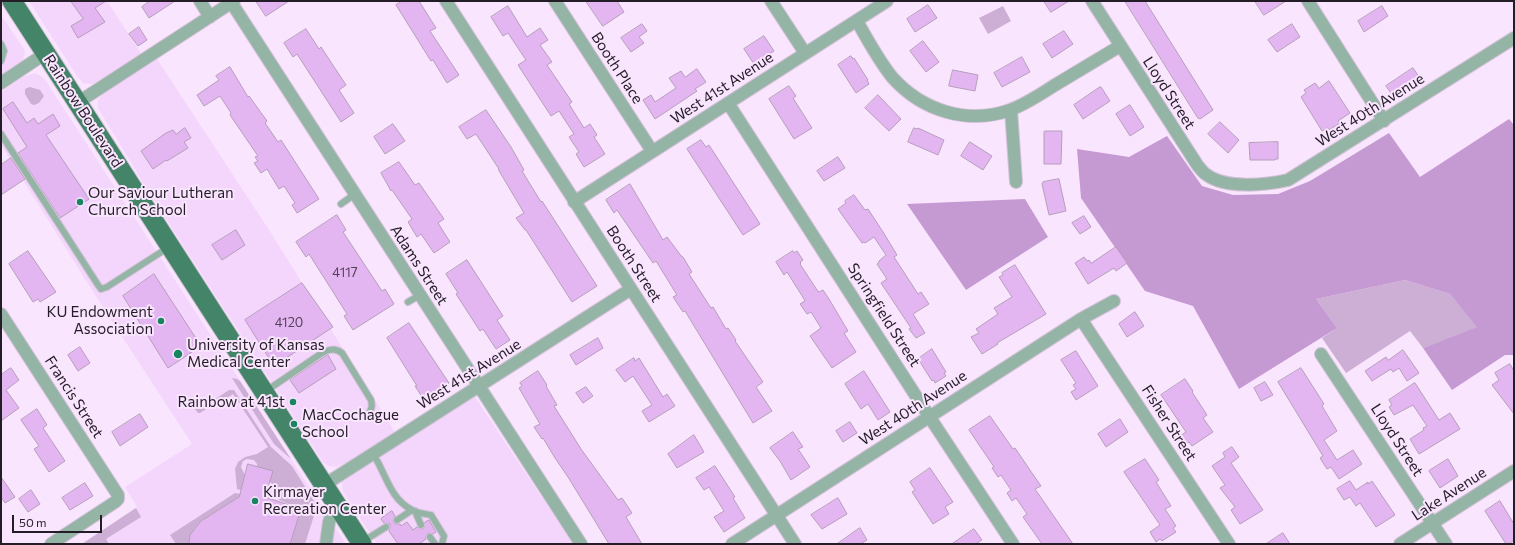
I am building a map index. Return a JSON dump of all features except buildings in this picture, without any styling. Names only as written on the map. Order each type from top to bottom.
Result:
[{"type":"main road","name":"Rainbow Boulevard","points":[[12,1],[361,543]]},
{"type":"street","points":[[200,1],[210,16]]},
{"type":"street","name":"Booth Street","points":[[446,1],[795,544]]},
{"type":"street","name":"Booth Place","points":[[555,1],[652,151]]},
{"type":"street","points":[[771,1],[805,53]]},
{"type":"street","name":"Lloyd Street","points":[[1092,1],[1198,166],[1207,175],[1217,180],[1235,183]]},
{"type":"street","points":[[1308,1],[1384,121]]},
{"type":"street","points":[[77,103],[232,2]]},
{"type":"street","name":"Adams Street","points":[[232,2],[578,543]]},
{"type":"street","name":"West 41st Avenue","points":[[574,202],[857,21],[884,2]]},
{"type":"street","points":[[857,21],[892,77],[911,95],[930,107],[947,113],[976,117],[996,115],[1012,110],[1120,46]]},
{"type":"street","name":"West 40th Avenue","points":[[1235,183],[1266,184],[1288,180],[1514,38]]},
{"type":"street","points":[[1,83],[46,53]]},
{"type":"street","name":"Springfield Street","points":[[728,103],[1013,544]]},
{"type":"street","points":[[1012,110],[1016,182]]},
{"type":"street","name":"West 41st Avenue","points":[[324,485],[631,289]]},
{"type":"street","name":"West 40th Avenue","points":[[732,544],[1081,319],[1114,301]]},
{"type":"street","name":"Francis Street","points":[[1,314],[118,495],[118,499],[51,544]]},
{"type":"street","name":"Fisher Street","points":[[1081,319],[1229,544]]},
{"type":"street","name":"Lloyd Street","points":[[1321,354],[1446,544]]},
{"type":"street","name":"Lake Avenue","points":[[1400,544],[1514,471]]},
{"type":"street","points":[[326,544],[329,522],[336,503]]},
{"type":"lane","points":[[1,44],[4,51],[1,61]]},
{"type":"lane","points":[[1,134],[102,289],[170,246]]},
{"type":"lane","points":[[341,204],[355,194]]},
{"type":"lane","points":[[408,302],[420,295]]},
{"type":"lane","points":[[264,392],[322,353],[330,349],[336,349],[342,353],[371,400],[373,407],[370,413],[364,417]]},
{"type":"lane","points":[[373,454],[388,485],[401,503],[413,511],[431,515],[444,536],[442,544]]},
{"type":"lane","points":[[397,520],[413,511]]},
{"type":"lane","points":[[413,511],[421,525]]},
{"type":"lane","points":[[361,543],[386,527]]},
{"type":"lane","points":[[430,537],[435,544]]},
{"type":"shaded area","points":[[29,1],[107,1],[142,55],[98,82],[92,84],[83,83]]},
{"type":"shaded area","points":[[1003,6],[1011,21],[988,34],[979,18]]},
{"type":"shaded area","points":[[1,15],[24,49],[25,53],[20,64],[1,76]]},
{"type":"shaded area","points":[[157,59],[271,233],[396,434],[337,467],[328,466],[323,462],[150,194],[98,108],[98,100],[102,94]]},
{"type":"shaded area","name":"University of Kansas Medical Center","points":[[35,73],[44,78],[346,544],[81,544],[137,507],[125,487],[192,444],[97,298],[1,145],[1,92],[23,77]]},
{"type":"shaded area","points":[[30,87],[40,90],[44,96],[39,103],[34,105],[31,104],[25,94],[25,89]]},
{"type":"shaded area","points":[[1509,119],[1514,125],[1514,355],[1505,355],[1452,390],[1423,348],[1477,327],[1450,294],[1405,280],[1316,299],[1337,328],[1239,389],[1193,306],[1145,291],[1081,198],[1077,149],[1129,157],[1167,136],[1202,186],[1233,195],[1278,194],[1310,181],[1389,133],[1420,177]]},
{"type":"shaded area","points":[[1025,199],[1048,237],[966,290],[907,204]]},
{"type":"shaded area","points":[[1405,280],[1450,294],[1478,327],[1423,348],[1410,331],[1346,373],[1322,338],[1337,328],[1316,299]]},
{"type":"shaded area","points":[[232,378],[240,381],[291,459],[274,444]]},
{"type":"shaded area","points":[[229,390],[234,390],[271,447],[292,466],[317,506],[305,544],[290,544],[301,509],[279,500],[278,489],[265,477],[257,467],[254,460],[247,459],[243,461],[241,467],[245,475],[241,490],[237,489],[235,469],[238,462],[245,457],[257,454],[268,447],[233,394],[227,398],[225,397],[200,413],[198,413],[191,404],[196,403],[200,409]]},
{"type":"shaded area","points":[[475,397],[573,544],[377,544],[343,492],[342,482],[470,398]]},
{"type":"shaded area","points":[[235,493],[240,494],[239,497],[201,521],[191,534],[189,544],[176,544],[170,535]]},
{"type":"shaded area","points":[[136,508],[141,517],[106,539],[109,544],[82,544]]},
{"type":"place","name":"Our Saviour Lutheran Church School","points":[[80,202]]},
{"type":"place","name":"KU Endowment Association","points":[[161,321]]},
{"type":"place","name":"University of Kansas Medical Center","points":[[178,354]]},
{"type":"place","name":"Rainbow at 41st","points":[[293,402]]},
{"type":"place","name":"MacCochague School","points":[[294,424]]},
{"type":"place","name":"Kirmayer Recreation Center","points":[[255,501]]}]
